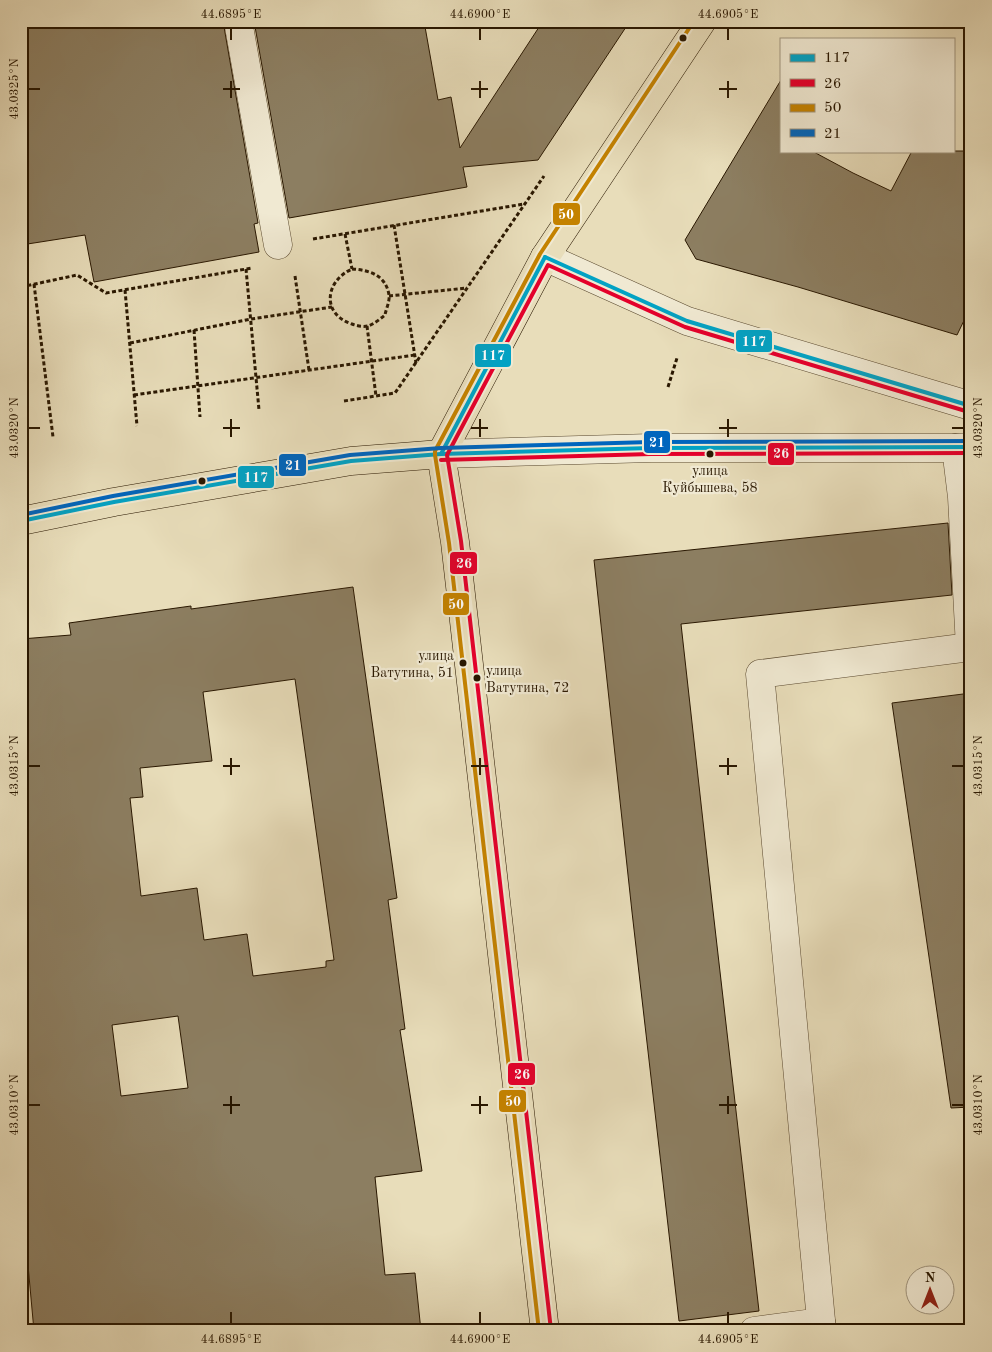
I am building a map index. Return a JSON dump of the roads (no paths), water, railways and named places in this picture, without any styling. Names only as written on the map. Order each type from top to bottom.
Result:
[{"type":"main road","points":[[544,1331],[455,542],[441,454],[545,257],[702,21]]},
{"type":"main road","points":[[21,521],[114,502],[351,461],[441,454]]},
{"type":"street","points":[[238,21],[284,244]]},
{"type":"street","points":[[545,257],[687,321],[971,406]]},
{"type":"street","points":[[441,454],[651,448],[964,447],[962,497],[970,647],[760,674],[822,1326],[754,1331]]},
{"type":"place","name":"улица Куйбышева, 58","points":[[710,454]]},
{"type":"place","name":"улица Ватутина, 51","points":[[463,663]]},
{"type":"place","name":"улица Ватутина, 72","points":[[477,678]]}]
